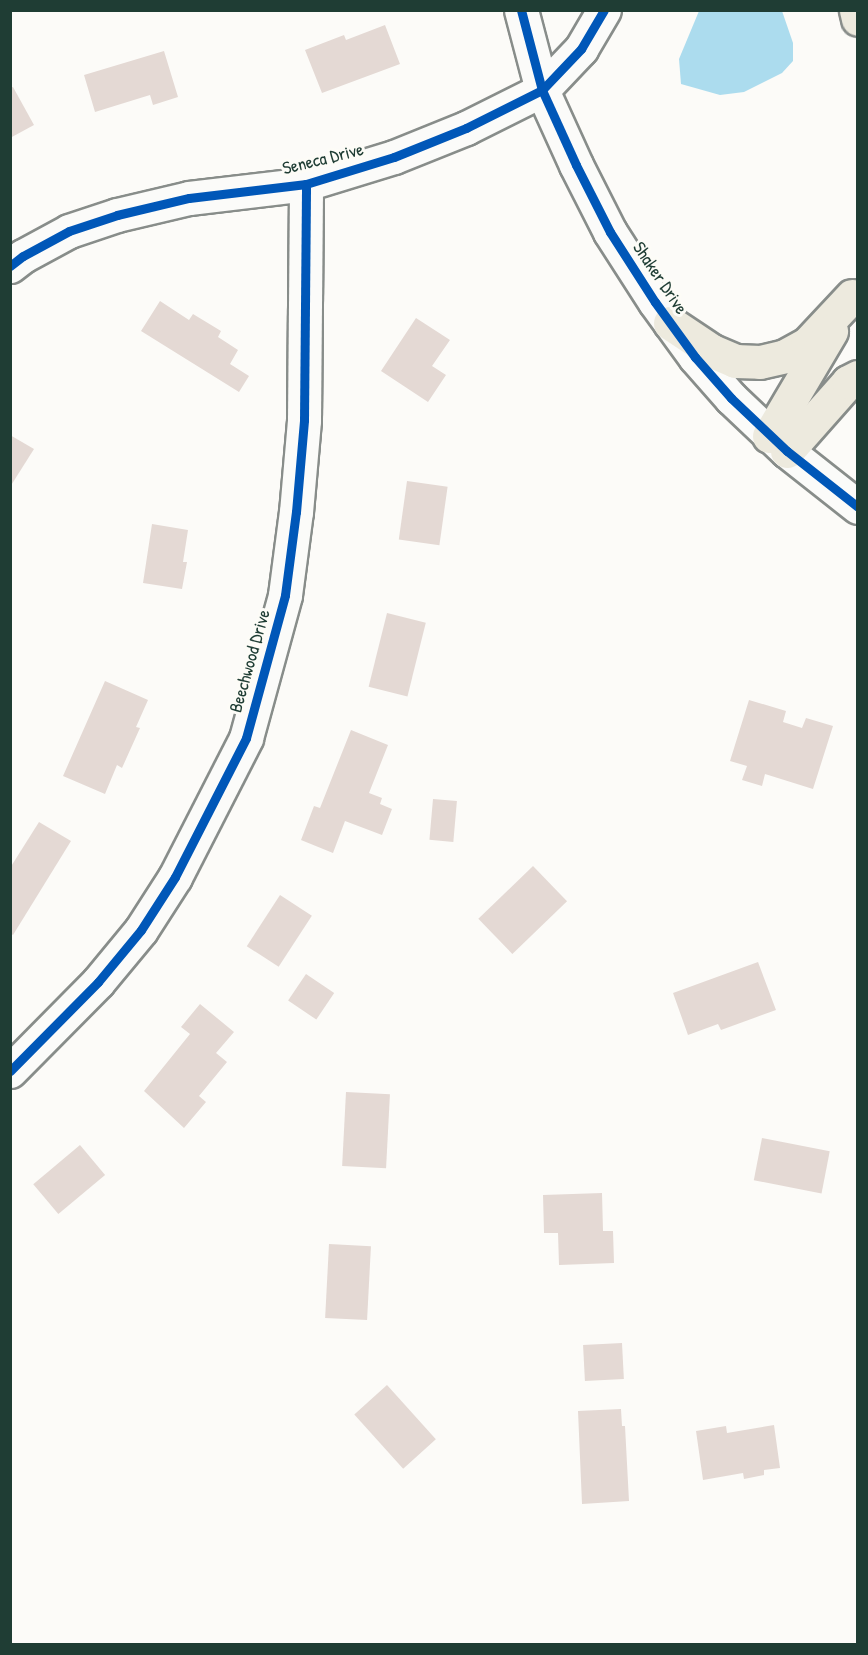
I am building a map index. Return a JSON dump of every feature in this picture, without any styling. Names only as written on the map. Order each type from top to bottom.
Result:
[{"type":"highway","points":[[856,10],[858,19]]},
{"type":"highway","points":[[670,323],[712,351],[735,361],[760,362],[784,356],[807,344],[855,289]]},
{"type":"highway","points":[[778,444],[855,289]]},
{"type":"highway","points":[[778,444],[848,382],[858,377]]},
{"type":"street","name":"Shaker Drive","points":[[521,10],[542,90],[610,232],[670,323],[730,398],[778,444],[858,507]]},
{"type":"street","name":"Seneca Drive","points":[[10,266],[23,256],[69,231],[117,215],[189,198],[306,183],[393,157],[466,128],[542,90],[581,49],[604,10]]},
{"type":"street","name":"Beechwood Drive","points":[[10,1071],[46,1038],[98,982],[141,930],[175,877],[246,738],[285,595],[296,512],[304,420],[306,183]]},
{"type":"water","points":[[699,11],[782,11],[793,43],[793,61],[782,73],[744,92],[720,95],[681,84],[679,59]]},
{"type":"building","points":[[385,25],[400,64],[322,93],[305,50],[344,35],[346,40]]},
{"type":"building","points":[[164,51],[178,97],[153,105],[150,95],[95,112],[84,75]]},
{"type":"building","points":[[13,87],[34,125],[10,138],[10,88]]},
{"type":"building","points":[[160,301],[189,320],[193,314],[221,331],[218,337],[238,350],[230,364],[249,376],[239,392],[141,331]]},
{"type":"building","points":[[416,318],[450,340],[432,366],[446,375],[428,402],[381,371]]},
{"type":"building","points":[[10,435],[34,449],[10,487]]},
{"type":"building","points":[[407,481],[448,487],[439,545],[399,539]]},
{"type":"building","points":[[152,524],[188,530],[183,562],[187,562],[182,589],[143,583]]},
{"type":"building","points":[[387,613],[426,623],[407,696],[369,687]]},
{"type":"building","points":[[105,681],[148,700],[136,727],[140,728],[122,768],[117,765],[105,794],[63,776]]},
{"type":"building","points":[[749,700],[786,711],[783,722],[802,728],[806,718],[833,726],[813,789],[765,774],[762,786],[742,780],[747,766],[730,761]]},
{"type":"building","points":[[351,730],[388,745],[369,793],[382,798],[380,804],[392,809],[382,835],[345,821],[333,853],[301,840],[314,806],[320,808]]},
{"type":"building","points":[[433,799],[457,801],[453,842],[429,840]]},
{"type":"building","points":[[39,822],[71,841],[13,935],[10,933],[10,868]]},
{"type":"building","points":[[533,866],[567,901],[512,954],[478,919]]},
{"type":"building","points":[[280,895],[312,916],[279,967],[247,946]]},
{"type":"building","points":[[758,962],[776,1010],[721,1030],[718,1024],[688,1035],[673,993]]},
{"type":"building","points":[[306,974],[334,993],[316,1020],[288,1001]]},
{"type":"building","points":[[200,1004],[234,1032],[216,1053],[227,1062],[199,1096],[206,1102],[184,1128],[144,1091],[190,1034],[181,1027]]},
{"type":"building","points":[[346,1092],[390,1094],[386,1168],[342,1166]]},
{"type":"building","points":[[762,1138],[830,1151],[822,1193],[754,1180]]},
{"type":"building","points":[[80,1145],[105,1175],[58,1214],[33,1184]]},
{"type":"building","points":[[602,1193],[603,1231],[613,1231],[614,1263],[559,1265],[558,1233],[544,1233],[543,1195]]},
{"type":"building","points":[[329,1244],[371,1246],[367,1320],[325,1318]]},
{"type":"building","points":[[622,1343],[624,1379],[585,1381],[583,1345]]},
{"type":"building","points":[[387,1385],[436,1439],[403,1469],[354,1414]]},
{"type":"building","points":[[621,1409],[622,1426],[625,1426],[629,1501],[582,1504],[578,1411]]},
{"type":"building","points":[[774,1425],[780,1468],[764,1470],[764,1475],[744,1479],[743,1473],[703,1480],[696,1431],[726,1426],[727,1433]]},
{"type":"cycle path","points":[[521,10],[542,90],[576,165],[610,232],[655,302],[695,357],[731,398],[787,451],[858,507]]},
{"type":"cycle path","points":[[10,266],[23,256],[69,231],[117,215],[189,198],[306,184],[394,157],[466,128],[542,90],[581,49],[604,10]]},
{"type":"cycle path","points":[[10,1071],[98,982],[141,930],[175,877],[246,738],[285,595],[296,512],[304,420],[306,184]]}]
